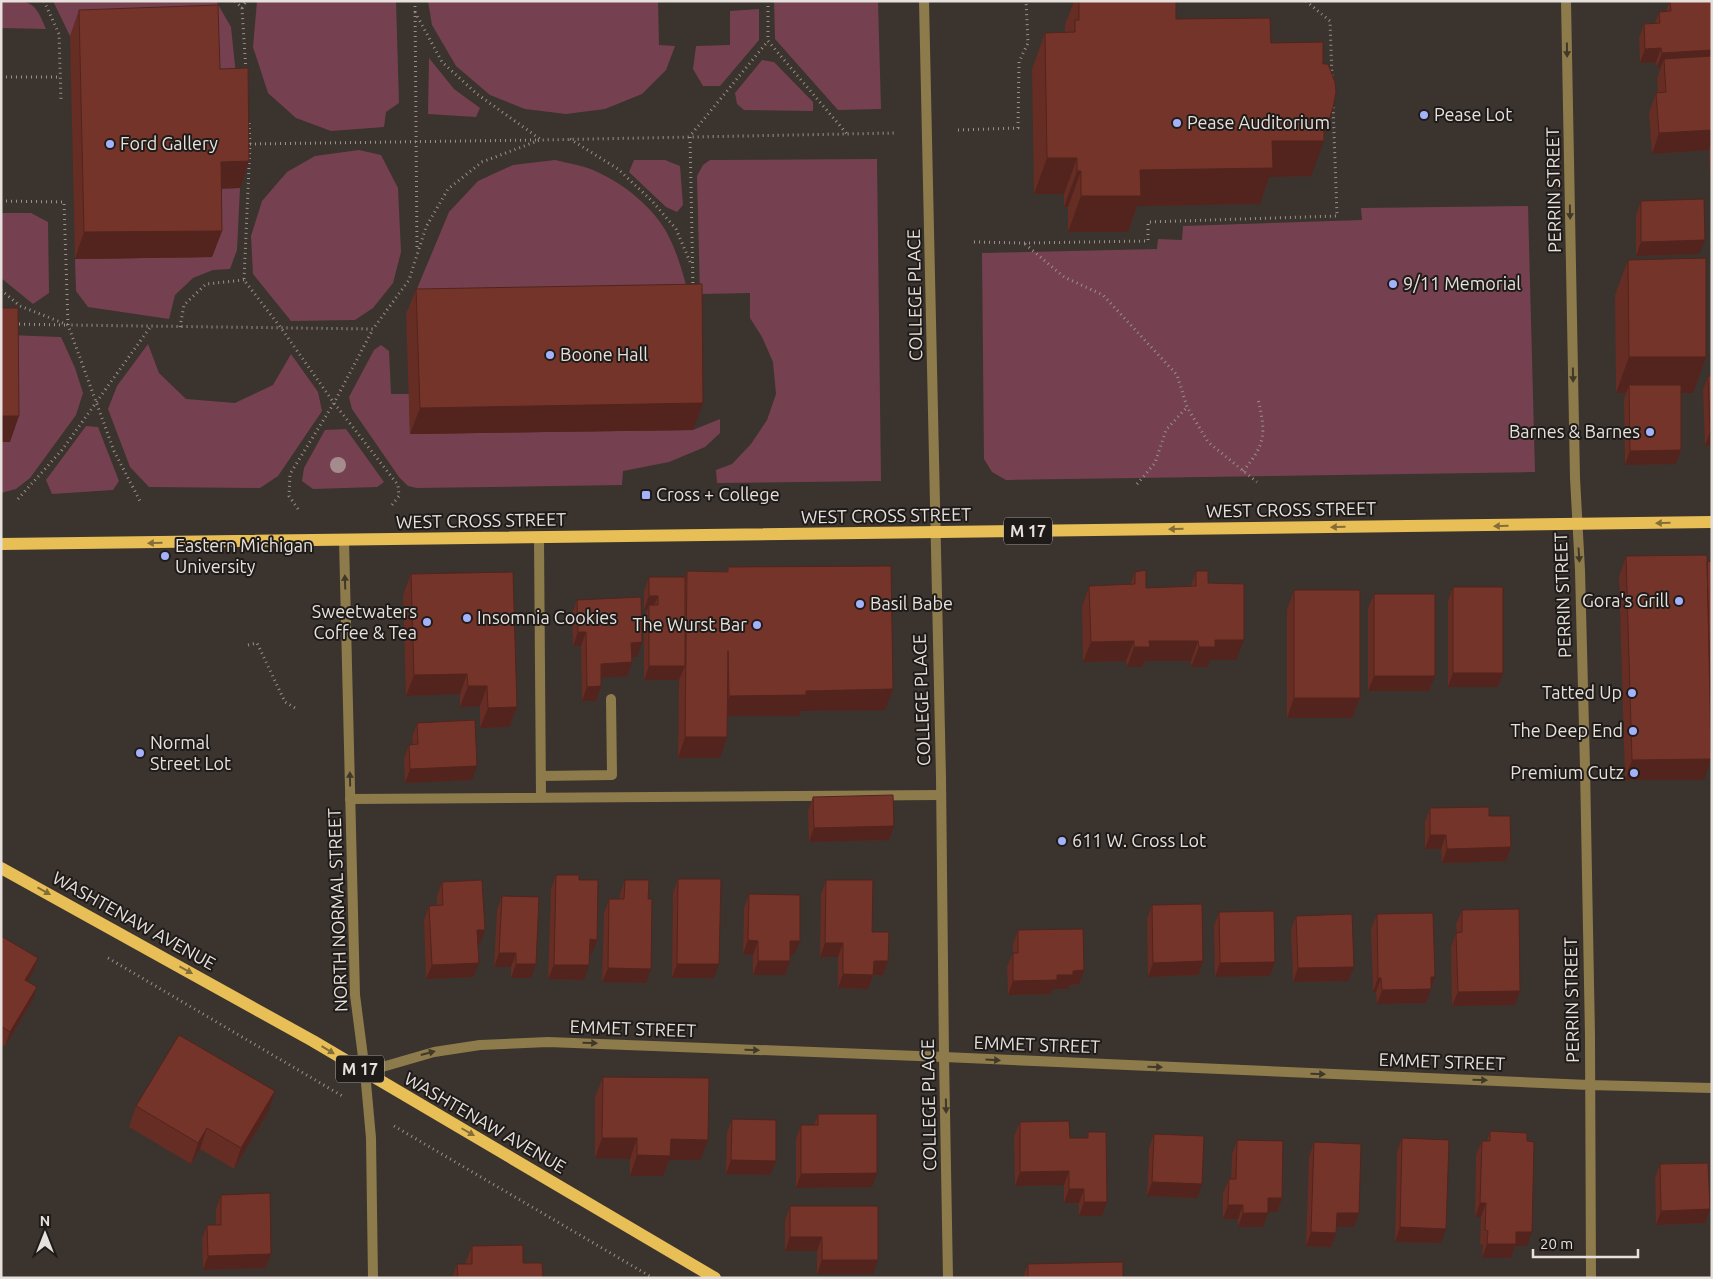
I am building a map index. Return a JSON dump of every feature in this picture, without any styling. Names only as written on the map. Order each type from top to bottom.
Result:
[{"type":"main road","name":"WEST CROSS STREET","points":[[1,544],[1712,522]]},
{"type":"main road","name":"WASHTENAW AVENUE","points":[[1,868],[313,1041],[715,1278]]},
{"type":"street","name":"COLLEGE PLACE","points":[[924,1],[941,796],[948,1278]]},
{"type":"street","name":"PERRIN STREET","points":[[1566,1],[1577,524],[1585,767],[1591,1278]]},
{"type":"street","points":[[539,538],[540,798]]},
{"type":"street","name":"NORTH NORMAL STREET","points":[[344,540],[355,995],[371,1138],[373,1278]]},
{"type":"street","points":[[540,776],[612,775],[611,699]]},
{"type":"street","points":[[350,799],[941,796]]},
{"type":"street","name":"EMMET STREET","points":[[365,1072],[434,1052],[480,1045],[548,1042],[1589,1085],[1712,1088]]},
{"type":"path","points":[[44,1],[59,34],[61,100]]},
{"type":"path","points":[[235,1],[242,8]]},
{"type":"path","points":[[246,1],[242,8],[246,76]]},
{"type":"path","points":[[415,1],[417,254]]},
{"type":"path","points":[[693,296],[690,136],[768,41],[768,1]]},
{"type":"path","points":[[958,130],[1018,128],[1019,62],[1028,43],[1026,1]]},
{"type":"path","points":[[1306,1],[1330,21],[1332,79]]},
{"type":"path","points":[[415,12],[442,62],[477,94],[540,140]]},
{"type":"path","points":[[768,41],[847,134]]},
{"type":"path","points":[[1,77],[61,77]]},
{"type":"path","points":[[974,242],[1148,241],[1148,222],[1337,216],[1332,99]]},
{"type":"path","points":[[248,115],[250,144],[244,280],[281,328],[334,403],[398,485],[399,496],[392,505]]},
{"type":"path","points":[[250,144],[896,132]]},
{"type":"path","points":[[569,138],[618,170],[652,200],[676,229],[692,267]]},
{"type":"path","points":[[298,509],[289,496],[290,474],[334,403],[373,330],[409,280],[426,227],[448,189],[482,162],[540,140]]},
{"type":"path","points":[[1,201],[64,202],[68,325],[114,451],[140,501]]},
{"type":"path","points":[[1025,243],[1064,277],[1103,296],[1177,375],[1187,408],[1208,442],[1257,482]]},
{"type":"path","points":[[180,326],[184,306],[206,284],[244,280]]},
{"type":"path","points":[[1,290],[20,306],[68,325]]},
{"type":"path","points":[[11,324],[373,330]]},
{"type":"path","points":[[18,500],[62,450],[151,326]]},
{"type":"path","points":[[1243,471],[1257,454],[1263,436],[1263,418],[1258,399]]},
{"type":"path","points":[[1137,484],[1155,463],[1166,430],[1187,408]]},
{"type":"path","points":[[248,645],[257,643],[285,702],[295,708]]},
{"type":"path","points":[[103,955],[653,1278]]},
{"type":"shaded area","points":[[1,1],[19,1],[30,4],[38,12],[46,29],[1,28]]},
{"type":"shaded area","points":[[53,1],[216,1],[231,27],[238,94],[210,96],[209,32],[70,36]]},
{"type":"shaded area","points":[[257,1],[396,1],[399,103],[386,112],[384,127],[331,131],[296,118],[268,93],[253,47]]},
{"type":"shaded area","points":[[428,1],[658,1],[659,45],[675,46],[666,70],[642,94],[605,109],[566,114],[525,109],[490,95],[456,66],[432,25]]},
{"type":"shaded area","points":[[774,1],[878,1],[881,109],[838,110],[775,39]]},
{"type":"shaded area","points":[[759,9],[759,40],[720,86],[703,86],[693,69],[696,46],[730,45],[730,11]]},
{"type":"shaded area","points":[[429,58],[454,89],[480,108],[476,117],[428,114]]},
{"type":"shaded area","points":[[762,60],[774,62],[813,102],[813,111],[744,110],[737,104],[735,93]]},
{"type":"shaded area","points":[[359,150],[381,155],[398,188],[401,252],[393,283],[373,308],[355,320],[291,321],[253,274],[251,236],[262,201],[287,172],[315,156]]},
{"type":"shaded area","points":[[877,159],[881,481],[717,483],[716,470],[732,464],[751,444],[767,420],[776,394],[773,362],[762,337],[750,318],[750,293],[700,294],[697,176],[703,165],[710,160]]},
{"type":"shaded area","points":[[555,160],[584,167],[604,175],[637,197],[646,206],[663,226],[669,237],[677,255],[693,311],[406,315],[449,212],[478,181],[513,165]]},
{"type":"shaded area","points":[[634,160],[665,160],[680,166],[683,205],[677,212],[666,207],[629,172]]},
{"type":"shaded area","points":[[240,188],[237,250],[230,269],[213,270],[193,278],[175,295],[169,319],[88,307],[76,291],[75,259],[212,257],[211,189]]},
{"type":"shaded area","points":[[1528,206],[1535,472],[1006,480],[992,472],[984,459],[982,253],[1157,249],[1158,239],[1182,240],[1183,226],[1362,220],[1361,208]]},
{"type":"shaded area","points":[[1,213],[31,213],[48,222],[49,293],[33,304],[1,278]]},
{"type":"shaded area","points":[[8,335],[61,337],[75,368],[83,393],[76,415],[30,478],[16,489],[1,493],[1,442],[10,442]]},
{"type":"shaded area","points":[[148,344],[159,373],[186,399],[235,403],[273,385],[291,354],[318,392],[322,411],[278,476],[260,488],[149,487],[130,467],[108,409],[117,386]]},
{"type":"shaded area","points":[[381,345],[389,351],[391,394],[409,394],[410,434],[693,430],[720,419],[720,433],[705,447],[669,462],[623,471],[622,485],[417,488],[408,486],[399,477],[352,409],[349,397],[374,350]]},
{"type":"shaded area","points":[[86,426],[98,427],[119,481],[113,490],[52,494],[46,480]]},
{"type":"shaded area","points":[[346,429],[384,482],[377,487],[313,489],[302,481],[304,468],[325,430]]},
{"type":"building","name":"Pease Auditorium","points":[[1079,1],[1176,1],[1176,19],[1270,18],[1271,43],[1323,42],[1323,64],[1328,64],[1335,82],[1336,92],[1329,119],[1324,119],[1324,141],[1272,141],[1273,168],[1140,170],[1141,196],[1081,196],[1081,171],[1077,171],[1077,158],[1047,158],[1045,33],[1075,32],[1075,20],[1079,20]]},
{"type":"building","points":[[1670,1],[1712,1],[1712,50],[1662,53],[1661,48],[1645,49],[1644,24],[1660,23],[1659,12],[1671,11]]},
{"type":"building","points":[[218,5],[220,69],[248,68],[249,161],[221,162],[222,231],[84,232],[79,10]]},
{"type":"building","points":[[1712,56],[1712,130],[1659,133],[1656,93],[1666,92],[1664,59]]},
{"type":"building","points":[[1704,199],[1705,240],[1641,242],[1641,201]]},
{"type":"building","points":[[1706,258],[1706,357],[1629,357],[1628,260]]},
{"type":"building","name":"Boone Hall","points":[[702,284],[703,403],[420,408],[416,289]]},
{"type":"building","points":[[1,308],[18,308],[19,416],[1,416]]},
{"type":"building","points":[[1708,376],[1712,376],[1712,431],[1710,431]]},
{"type":"building","name":"Barnes & Barnes","points":[[1629,385],[1681,385],[1681,450],[1630,451]]},
{"type":"building","points":[[1707,555],[1711,759],[1632,760],[1626,556]]},
{"type":"building","points":[[1712,561],[1712,680],[1710,679],[1707,562]]},
{"type":"building","points":[[891,566],[893,689],[806,691],[806,695],[729,696],[728,651],[727,737],[685,737],[687,571],[728,572],[728,567]]},
{"type":"building","points":[[1146,570],[1146,588],[1196,586],[1196,571],[1208,571],[1208,583],[1244,584],[1244,640],[1215,640],[1215,647],[1199,647],[1198,641],[1149,641],[1150,647],[1134,647],[1134,641],[1091,642],[1089,586],[1135,584],[1135,572]]},
{"type":"building","points":[[513,572],[517,707],[488,708],[487,686],[468,686],[467,674],[414,675],[411,574]]},
{"type":"building","points":[[649,577],[685,577],[685,666],[649,666],[649,605],[658,605],[658,596],[649,596]]},
{"type":"building","points":[[1453,587],[1503,587],[1503,673],[1453,673]]},
{"type":"building","points":[[1294,590],[1360,590],[1360,698],[1294,698]]},
{"type":"building","points":[[1374,594],[1435,594],[1435,676],[1374,676]]},
{"type":"building","points":[[641,597],[642,642],[631,643],[632,662],[601,664],[601,686],[587,687],[586,632],[578,632],[577,600]]},
{"type":"building","points":[[475,720],[477,766],[410,769],[409,745],[418,744],[417,723]]},
{"type":"building","points":[[893,795],[894,826],[814,828],[813,797]]},
{"type":"building","points":[[1489,807],[1489,816],[1510,816],[1511,847],[1447,849],[1446,835],[1430,835],[1430,808]]},
{"type":"building","points":[[556,875],[579,875],[579,880],[598,880],[597,940],[590,939],[589,965],[554,965]]},
{"type":"building","points":[[678,879],[721,879],[719,964],[677,964]]},
{"type":"building","points":[[482,880],[485,930],[477,930],[479,963],[432,965],[429,906],[443,905],[442,882]]},
{"type":"building","points":[[625,880],[649,880],[648,899],[652,899],[651,969],[608,968],[609,899],[624,899]]},
{"type":"building","points":[[826,880],[873,880],[872,932],[889,932],[888,961],[874,961],[873,975],[843,974],[843,943],[825,943]]},
{"type":"building","points":[[749,894],[800,895],[800,941],[790,941],[790,961],[758,961],[758,941],[748,940]]},
{"type":"building","points":[[502,896],[539,897],[536,964],[516,964],[516,953],[499,953]]},
{"type":"building","points":[[1202,904],[1203,961],[1153,963],[1152,905]]},
{"type":"building","points":[[1519,909],[1520,991],[1458,992],[1456,933],[1462,932],[1462,910]]},
{"type":"building","points":[[1274,911],[1275,962],[1220,963],[1219,912]]},
{"type":"building","points":[[1433,913],[1435,977],[1431,977],[1431,989],[1382,990],[1381,978],[1378,978],[1377,914]]},
{"type":"building","points":[[1352,914],[1354,967],[1298,968],[1296,916]]},
{"type":"building","points":[[1083,929],[1084,970],[1073,971],[1073,975],[1057,975],[1057,980],[1013,981],[1013,953],[1018,953],[1018,930]]},
{"type":"building","points":[[1,936],[38,958],[25,980],[37,987],[10,1032],[1,1026]]},
{"type":"building","points":[[179,1035],[275,1091],[241,1148],[207,1128],[198,1143],[136,1106]]},
{"type":"building","points":[[603,1077],[709,1078],[708,1140],[671,1139],[670,1156],[637,1155],[637,1138],[602,1138]]},
{"type":"building","points":[[818,1114],[877,1114],[877,1173],[801,1174],[801,1125],[818,1125]]},
{"type":"building","points":[[732,1119],[776,1120],[776,1161],[731,1160]]},
{"type":"building","points":[[1069,1121],[1070,1138],[1088,1138],[1088,1132],[1106,1132],[1107,1202],[1084,1202],[1084,1189],[1069,1189],[1069,1171],[1020,1172],[1020,1122]]},
{"type":"building","points":[[1490,1131],[1527,1133],[1527,1141],[1534,1142],[1532,1232],[1516,1232],[1516,1244],[1487,1244],[1488,1231],[1485,1230],[1486,1203],[1480,1203],[1482,1141],[1490,1141]]},
{"type":"building","points":[[1154,1134],[1204,1136],[1202,1184],[1152,1182]]},
{"type":"building","points":[[1402,1138],[1449,1140],[1446,1229],[1400,1227]]},
{"type":"building","points":[[1237,1140],[1283,1141],[1282,1198],[1268,1198],[1268,1213],[1243,1213],[1243,1205],[1228,1205],[1229,1179],[1236,1179]]},
{"type":"building","points":[[1314,1142],[1361,1144],[1359,1213],[1337,1213],[1336,1233],[1311,1232]]},
{"type":"building","points":[[1708,1163],[1710,1209],[1661,1211],[1660,1164]]},
{"type":"building","points":[[270,1193],[271,1254],[208,1256],[207,1225],[221,1225],[221,1195]]},
{"type":"building","points":[[790,1206],[878,1206],[878,1260],[822,1260],[822,1237],[790,1237]]},
{"type":"building","points":[[523,1245],[523,1263],[542,1263],[543,1278],[458,1278],[457,1264],[472,1264],[472,1246]]},
{"type":"building","points":[[1123,1262],[1123,1278],[1028,1278],[1028,1264]]},
{"type":"place","name":"Pease Lot","points":[[1424,115]]},
{"type":"place","name":"Pease Auditorium","points":[[1177,123]]},
{"type":"place","name":"Ford Gallery","points":[[110,144]]},
{"type":"place","name":"9/11 Memorial","points":[[1393,284]]},
{"type":"place","name":"Boone Hall","points":[[550,355]]},
{"type":"place","name":"Barnes & Barnes","points":[[1650,432]]},
{"type":"place","name":"Cross + College","points":[[646,495]]},
{"type":"place","name":"Eastern Michigan University","points":[[165,556]]},
{"type":"place","name":"Gora's Grill","points":[[1679,601]]},
{"type":"place","name":"Basil Babe","points":[[860,604]]},
{"type":"place","name":"Insomnia Cookies","points":[[467,618]]},
{"type":"place","name":"Sweetwaters Coffee & Tea","points":[[427,622]]},
{"type":"place","name":"The Wurst Bar","points":[[757,625]]},
{"type":"place","name":"Tatted Up","points":[[1632,693]]},
{"type":"place","name":"The Deep End","points":[[1633,731]]},
{"type":"place","name":"Normal Street Lot","points":[[140,753]]},
{"type":"place","name":"Premium Cutz","points":[[1634,773]]},
{"type":"place","name":"611 W. Cross Lot","points":[[1062,841]]}]
